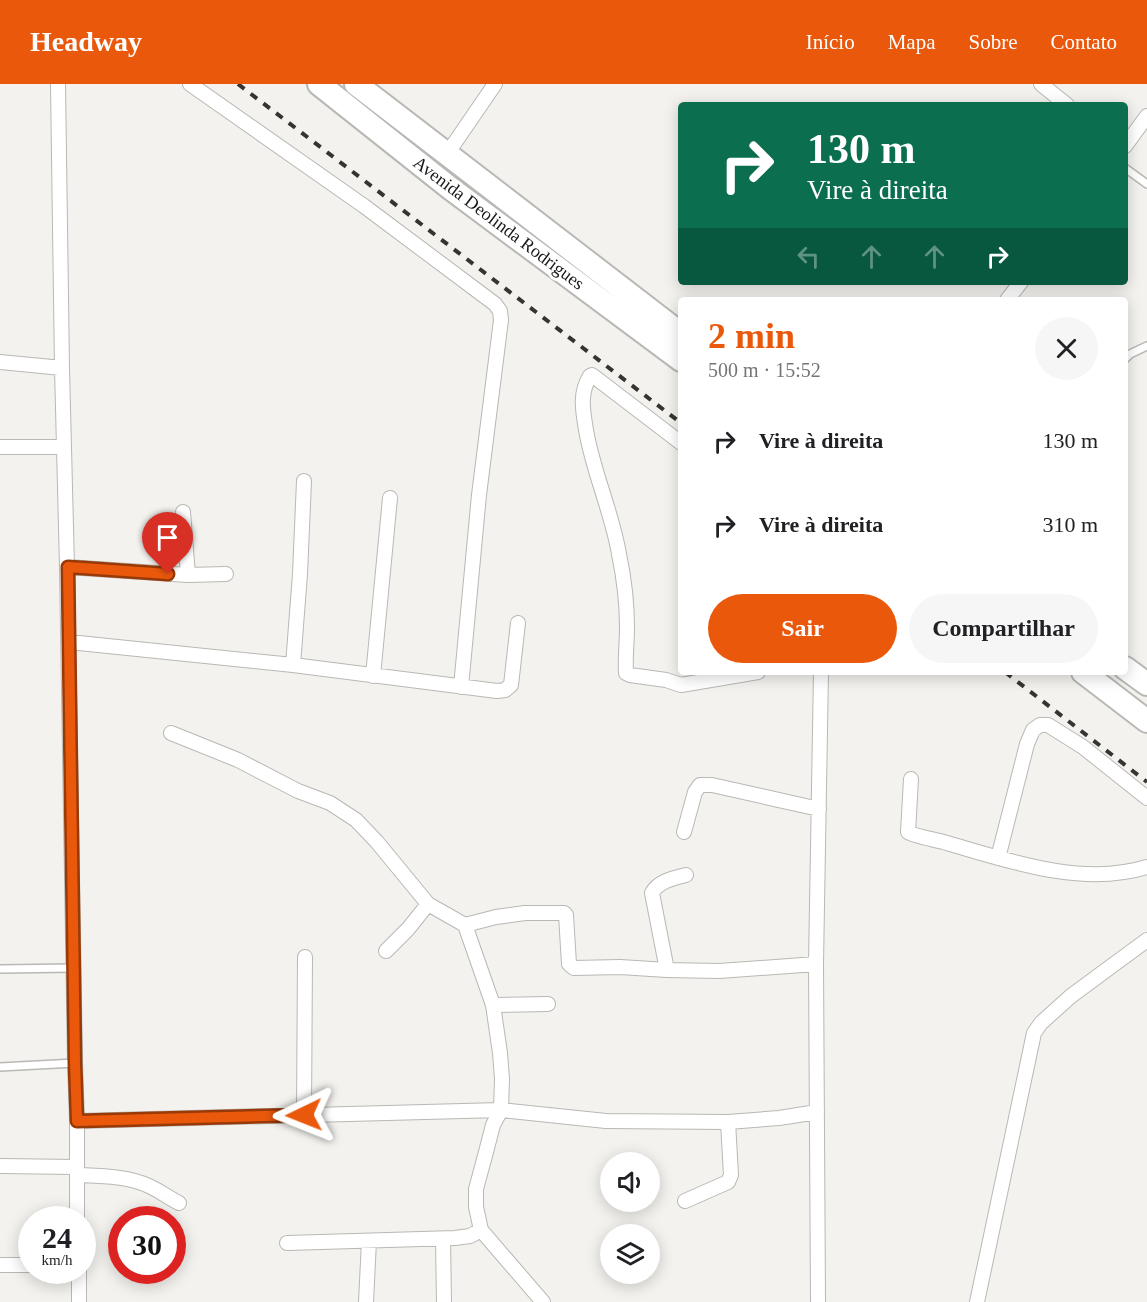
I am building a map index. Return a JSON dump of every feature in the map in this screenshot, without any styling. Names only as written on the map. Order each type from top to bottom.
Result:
[{"type":"highway","name":"Avenida Deolinda Rodrigues","points":[[319,84],[450,188],[678,358]]},
{"type":"highway","name":"Avenida Deolinda Rodrigues","points":[[368,88],[447,153],[678,332]]},
{"type":"highway","points":[[1128,670],[1147,684]]},
{"type":"highway","points":[[1087,675],[1147,721]]},
{"type":"street","points":[[58,84],[62,368],[68,567],[77,1206]]},
{"type":"street","points":[[190,84],[364,206],[495,304],[500,311],[501,320],[479,495],[461,687]]},
{"type":"street","points":[[447,153],[495,84]]},
{"type":"street","points":[[1041,84],[1064,102]]},
{"type":"street","points":[[1128,142],[1147,116]]},
{"type":"street","points":[[1009,297],[1019,285]]},
{"type":"street","points":[[0,362],[62,368]]},
{"type":"street","points":[[678,441],[592,375],[590,376],[583,393],[582,404],[590,452],[619,551],[625,585],[626,673],[681,685],[740,675]]},
{"type":"street","points":[[0,447],[64,447]]},
{"type":"street","points":[[293,665],[304,482]]},
{"type":"street","points":[[373,676],[390,498]]},
{"type":"street","points":[[183,512],[188,575]]},
{"type":"street","points":[[68,567],[188,575],[226,574]]},
{"type":"street","points":[[69,642],[293,665],[497,691],[505,690],[511,685],[518,623]]},
{"type":"street","points":[[818,1302],[816,964],[821,675]]},
{"type":"street","points":[[998,858],[1027,744],[1033,730],[1040,725],[1048,725],[1083,747],[1147,798]]},
{"type":"street","points":[[171,733],[238,760],[298,791],[330,803],[356,820],[428,904],[465,925],[493,1005],[502,1080],[501,1110],[493,1125],[476,1189],[476,1207],[481,1230],[543,1302]]},
{"type":"street","points":[[911,779],[908,832],[910,835],[1028,866],[1074,873],[1107,875],[1147,867]]},
{"type":"street","points":[[684,832],[694,792],[700,785],[712,785],[819,808]]},
{"type":"street","points":[[667,970],[652,893],[654,888],[686,874]]},
{"type":"street","points":[[386,951],[428,904]]},
{"type":"street","points":[[465,925],[496,916],[561,912],[566,915],[568,958],[569,964],[574,968],[720,970],[816,964]]},
{"type":"street","points":[[977,1302],[1034,1033],[1041,1023],[1071,996],[1147,940]]},
{"type":"street","points":[[304,1115],[305,957]]},
{"type":"street","points":[[493,1005],[548,1004]]},
{"type":"street","points":[[77,1121],[501,1110],[606,1121],[728,1122],[817,1112]]},
{"type":"street","points":[[685,1201],[728,1182],[731,1175],[728,1122]]},
{"type":"street","points":[[0,1166],[77,1171],[131,1180],[148,1185],[179,1203]]},
{"type":"street","points":[[287,1243],[443,1239],[470,1236],[481,1230]]},
{"type":"street","points":[[443,1239],[444,1302]]},
{"type":"street","points":[[366,1302],[369,1241]]},
{"type":"street","points":[[0,1265],[18,1265]]},
{"type":"street","points":[[79,1284],[79,1302]]},
{"type":"lane","points":[[1128,170],[1147,184]]},
{"type":"lane","points":[[1128,356],[1147,346]]},
{"type":"lane","points":[[0,969],[74,968]]},
{"type":"lane","points":[[0,1067],[75,1063]]},
{"type":"railway","points":[[238,84],[678,421]]},
{"type":"railway","points":[[1009,675],[1147,782]]},
{"type":"route","points":[[168,574],[68,567],[77,1121],[304,1115]]}]
